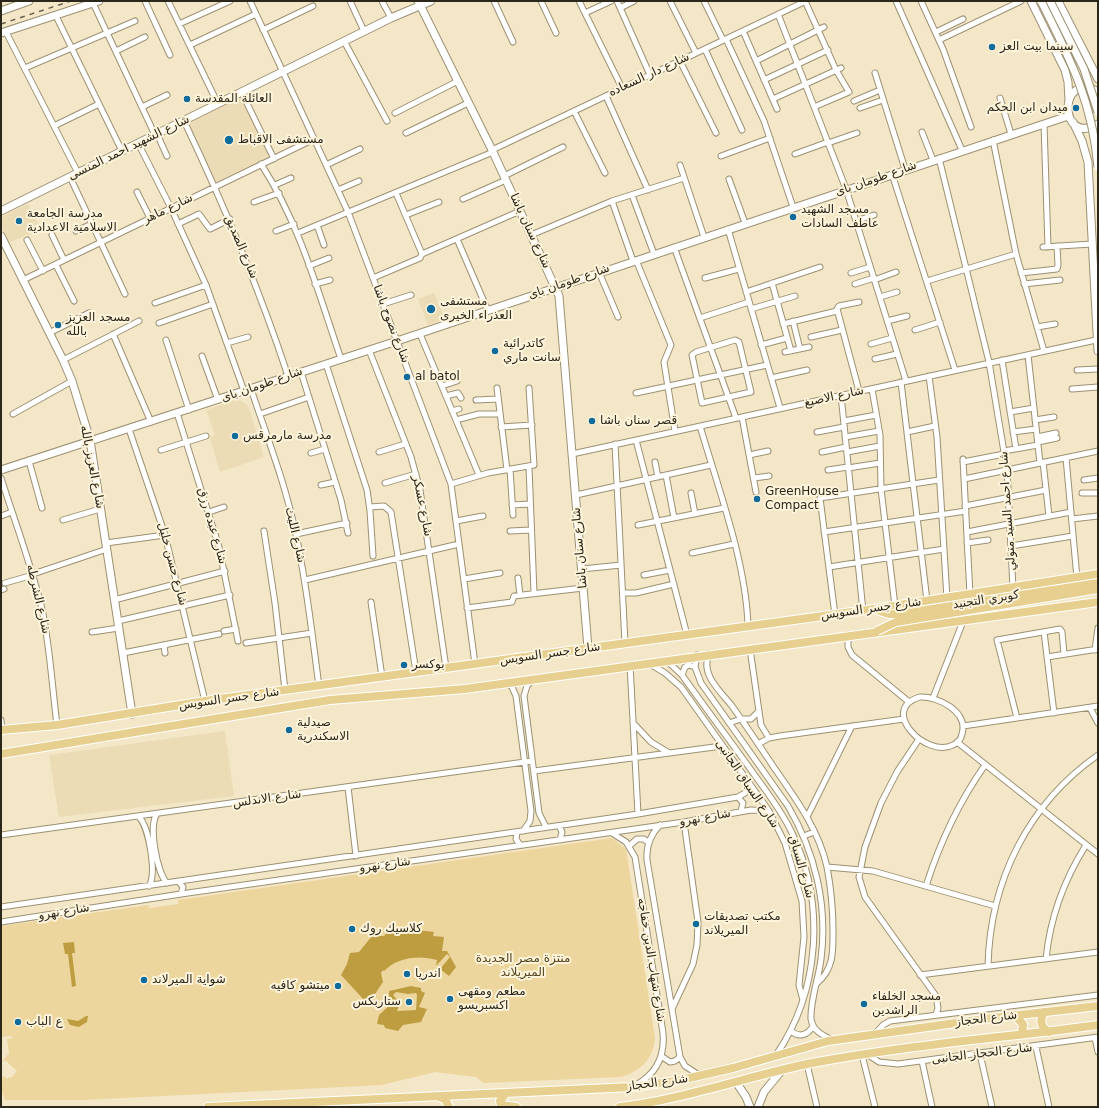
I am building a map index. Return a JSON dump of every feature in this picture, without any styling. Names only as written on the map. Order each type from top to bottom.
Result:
[{"type":"main road","name":"شارع جسر السويس","points":[[2,730],[57,725],[205,701],[835,615],[1098,574]]},
{"type":"main road","points":[[1064,580],[1072,585],[1074,589],[1075,598],[1069,605]]},
{"type":"main road","name":"كوبري التجنيد","points":[[874,609],[889,614],[900,614],[1098,583]]},
{"type":"main road","name":"كوبري التجنيد","points":[[877,631],[901,621],[1098,589]]},
{"type":"main road","name":"شارع جسر السويس","points":[[1,754],[330,700],[465,688],[750,648],[1098,602]]},
{"type":"main road","name":"شارع الحجاز","points":[[208,1107],[632,1087],[702,1076],[833,1041],[1014,1015],[1098,1006]]},
{"type":"main road","points":[[1044,1012],[1041,1018],[1041,1024],[1044,1029],[1050,1032]]},
{"type":"main road","points":[[1014,1015],[1023,1024],[1022,1034]]},
{"type":"main road","name":"شارع الحجاز","points":[[620,1107],[637,1106],[807,1064],[865,1054],[1098,1025]]},
{"type":"main road","points":[[506,1093],[500,1101],[501,1105],[516,1107]]},
{"type":"main road","points":[[439,1097],[445,1099],[449,1107]]},
{"type":"street","points":[[1,11],[28,1]]},
{"type":"street","points":[[145,1],[170,55]]},
{"type":"street","points":[[168,1],[218,104]]},
{"type":"street","points":[[180,24],[228,1]]},
{"type":"street","name":"شارع نصوح باشا","points":[[250,1],[348,212],[451,484],[475,664]]},
{"type":"street","points":[[350,1],[364,31]]},
{"type":"street","points":[[382,1],[391,18]]},
{"type":"street","name":"شارع الشهيد احمد المنسى","points":[[1,211],[242,93],[419,4],[431,1]]},
{"type":"street","points":[[494,1],[513,42]]},
{"type":"street","points":[[541,1],[556,33]]},
{"type":"street","points":[[579,1],[622,88]]},
{"type":"street","points":[[585,13],[611,1]]},
{"type":"street","points":[[617,1],[650,75]]},
{"type":"street","points":[[620,8],[634,1]]},
{"type":"street","points":[[670,1],[696,53]]},
{"type":"street","points":[[704,1],[725,39],[764,121],[793,207]]},
{"type":"street","points":[[806,1],[818,30],[850,92],[814,107]]},
{"type":"street","name":"شارع دار السعاده","points":[[298,233],[492,151],[806,1]]},
{"type":"street","points":[[896,1],[962,150]]},
{"type":"street","points":[[921,1],[936,32],[971,127]]},
{"type":"street","points":[[939,40],[1021,1]]},
{"type":"street","points":[[1031,1],[1068,76],[1068,116],[1073,122],[1087,154],[1096,340],[1098,351]]},
{"type":"street","points":[[1041,1],[1076,72],[1085,96],[1092,120],[1098,167]]},
{"type":"street","points":[[1050,1],[1084,69],[1098,112]]},
{"type":"street","points":[[1058,1],[1098,79]]},
{"type":"street","points":[[78,173],[25,68],[4,32],[96,2],[107,33],[142,107],[168,156]]},
{"type":"street","name":"شارع سنان باشا","points":[[419,4],[505,178],[555,287],[560,302],[588,648]]},
{"type":"street","points":[[263,30],[313,6]]},
{"type":"street","points":[[190,45],[256,14]]},
{"type":"street","points":[[778,14],[846,189],[897,354],[904,382],[907,432],[927,601]]},
{"type":"street","points":[[56,16],[122,151]]},
{"type":"street","points":[[936,32],[963,19]]},
{"type":"street","points":[[25,68],[135,21]]},
{"type":"street","points":[[756,61],[824,27]]},
{"type":"street","points":[[743,31],[777,109]]},
{"type":"street","points":[[116,51],[145,37]]},
{"type":"street","points":[[344,41],[387,121]]},
{"type":"street","points":[[704,49],[742,130]]},
{"type":"street","points":[[764,80],[828,50]]},
{"type":"street","points":[[1063,65],[1069,68],[1078,67],[1084,60],[1085,54]]},
{"type":"street","points":[[680,61],[716,133]]},
{"type":"street","points":[[773,99],[839,69]]},
{"type":"street","points":[[875,73],[906,169]]},
{"type":"street","points":[[395,113],[458,81]]},
{"type":"street","points":[[1069,100],[1074,93],[1081,89],[1089,88],[1098,92]]},
{"type":"street","points":[[854,101],[880,90]]},
{"type":"street","points":[[242,93],[274,158]]},
{"type":"street","points":[[142,107],[167,95]]},
{"type":"street","points":[[606,96],[648,190]]},
{"type":"street","points":[[1000,98],[1011,134]]},
{"type":"street","points":[[860,108],[883,100]]},
{"type":"street","points":[[406,133],[468,103]]},
{"type":"street","points":[[54,126],[99,104]]},
{"type":"street","points":[[574,111],[605,173]]},
{"type":"street","name":"شارع طومان باى","points":[[1,468],[29,461],[90,440],[189,410],[288,376],[420,334],[634,260],[1068,116]]},
{"type":"street","name":"شارع الصديق","points":[[184,121],[230,219],[254,279],[288,376]]},
{"type":"street","points":[[1073,122],[1084,128],[1098,124]]},
{"type":"street","points":[[1044,124],[1045,247],[1092,244]]},
{"type":"street","points":[[795,154],[857,132]]},
{"type":"street","name":"شارع احمد السيد متولي","points":[[922,132],[936,159],[967,269],[989,362],[1007,470],[1013,588]]},
{"type":"street","points":[[721,156],[770,138]]},
{"type":"street","name":"شارع ماهر","points":[[23,280],[314,139]]},
{"type":"street","points":[[993,140],[1016,254],[1044,351]]},
{"type":"street","name":"شارع الليث","points":[[138,143],[171,208],[206,285],[227,343],[260,414],[286,493],[296,534],[305,580],[319,686]]},
{"type":"street","points":[[1087,154],[1090,149],[1098,145]]},
{"type":"street","points":[[463,199],[563,147]]},
{"type":"street","points":[[326,165],[360,149]]},
{"type":"street","points":[[262,164],[279,193],[298,233],[341,359]]},
{"type":"street","points":[[680,166],[704,237]]},
{"type":"street","points":[[892,174],[955,370]]},
{"type":"street","points":[[70,177],[125,294]]},
{"type":"street","points":[[275,186],[291,178]]},
{"type":"street","points":[[531,235],[612,201],[684,178]]},
{"type":"street","points":[[729,179],[745,223]]},
{"type":"street","points":[[338,190],[360,181]]},
{"type":"street","points":[[137,192],[150,218]]},
{"type":"street","points":[[396,192],[422,256]]},
{"type":"street","points":[[254,202],[279,193]]},
{"type":"street","points":[[632,195],[654,254]]},
{"type":"street","points":[[612,201],[634,260],[670,341],[670,349],[664,362],[675,431]]},
{"type":"street","points":[[406,215],[439,202]]},
{"type":"street","points":[[373,278],[520,211]]},
{"type":"street","points":[[178,224],[199,214],[210,229],[230,219]]},
{"type":"street","points":[[856,221],[874,215]]},
{"type":"street","points":[[76,231],[92,224]]},
{"type":"street","points":[[276,231],[294,224]]},
{"type":"street","points":[[317,225],[324,245]]},
{"type":"street","points":[[728,229],[780,408]]},
{"type":"street","points":[[52,235],[64,260]]},
{"type":"street","name":"شارع العزيز بالله","points":[[1,236],[63,360],[72,381],[90,440],[132,714]]},
{"type":"street","points":[[456,239],[488,311]]},
{"type":"street","points":[[27,240],[42,271]]},
{"type":"street","points":[[1021,273],[1057,269],[1057,246]]},
{"type":"street","points":[[674,247],[729,398],[739,417],[749,455],[756,492]]},
{"type":"street","points":[[926,281],[1016,254]]},
{"type":"street","points":[[309,266],[329,258]]},
{"type":"street","points":[[56,264],[74,301]]},
{"type":"street","points":[[851,273],[870,266]]},
{"type":"street","points":[[746,292],[820,267]]},
{"type":"street","points":[[705,278],[739,269]]},
{"type":"street","points":[[599,272],[618,317]]},
{"type":"street","points":[[855,284],[896,272]]},
{"type":"street","points":[[316,284],[330,280]]},
{"type":"street","points":[[1024,284],[1060,280]]},
{"type":"street","points":[[772,283],[787,338],[788,352],[809,347]]},
{"type":"street","points":[[155,303],[206,285]]},
{"type":"street","points":[[880,297],[897,292]]},
{"type":"street","points":[[383,304],[412,294]]},
{"type":"street","points":[[751,309],[795,296]]},
{"type":"street","points":[[700,318],[749,302]]},
{"type":"street","points":[[783,324],[837,310],[839,306],[859,302]]},
{"type":"street","points":[[159,323],[213,304]]},
{"type":"street","points":[[837,310],[859,391]]},
{"type":"street","points":[[49,333],[89,313]]},
{"type":"street","points":[[887,321],[908,316]]},
{"type":"street","points":[[63,360],[139,321]]},
{"type":"street","points":[[793,322],[800,349]]},
{"type":"street","points":[[915,330],[940,322]]},
{"type":"street","points":[[1037,327],[1055,324]]},
{"type":"street","points":[[811,337],[842,330]]},
{"type":"street","points":[[113,334],[151,422]]},
{"type":"street","points":[[420,334],[452,411],[468,443],[479,475]]},
{"type":"street","points":[[227,343],[248,337]]},
{"type":"street","points":[[762,345],[787,338]]},
{"type":"street","points":[[871,344],[892,338]]},
{"type":"street","points":[[166,340],[189,410]]},
{"type":"street","points":[[737,340],[746,370],[752,390],[750,392],[704,403],[701,402],[692,355],[710,347],[737,340]]},
{"type":"street","name":"شارع الاصبغ","points":[[572,454],[904,382],[989,362],[1096,340]]},
{"type":"street","name":"شارع عسكر","points":[[369,350],[416,474],[424,508],[446,668]]},
{"type":"street","points":[[875,359],[897,354]]},
{"type":"street","points":[[1028,355],[1036,428],[1049,516]]},
{"type":"street","points":[[202,356],[218,400]]},
{"type":"street","points":[[1002,360],[1016,449]]},
{"type":"street","points":[[326,364],[365,484],[370,508],[373,556]]},
{"type":"street","points":[[636,393],[767,365]]},
{"type":"street","points":[[1078,370],[1098,369]]},
{"type":"street","points":[[771,378],[807,370]]},
{"type":"street","points":[[301,372],[335,482],[348,533]]},
{"type":"street","points":[[929,376],[935,426],[947,598]]},
{"type":"street","points":[[13,414],[72,381]]},
{"type":"street","points":[[442,386],[457,381]]},
{"type":"street","points":[[1072,389],[1098,387]]},
{"type":"street","points":[[497,388],[513,515]]},
{"type":"street","points":[[451,484],[479,475],[533,466],[535,463],[529,388]]},
{"type":"street","points":[[872,388],[879,431],[881,489],[895,606]]},
{"type":"street","points":[[446,396],[458,393],[462,398]]},
{"type":"street","points":[[841,395],[863,611]]},
{"type":"street","points":[[260,414],[308,397]]},
{"type":"street","points":[[476,400],[498,399]]},
{"type":"street","points":[[1010,412],[1034,408]]},
{"type":"street","points":[[452,411],[459,409]]},
{"type":"street","name":"شارع عبده رزق","points":[[177,413],[209,512],[225,571],[238,641]]},
{"type":"street","points":[[456,420],[479,414],[500,414]]},
{"type":"street","points":[[844,421],[876,415]]},
{"type":"street","points":[[1035,420],[1054,417]]},
{"type":"street","points":[[501,427],[532,425]]},
{"type":"street","points":[[700,426],[734,544],[748,604],[748,626]]},
{"type":"street","points":[[907,432],[935,426]]},
{"type":"street","points":[[817,432],[844,427]]},
{"type":"street","points":[[1014,432],[1036,428]]},
{"type":"street","name":"شارع حسن خليل","points":[[129,429],[165,535],[205,701]]},
{"type":"street","points":[[845,437],[879,431]]},
{"type":"street","points":[[161,450],[206,436]]},
{"type":"street","points":[[970,595],[963,461],[1016,449],[1057,436]]},
{"type":"street","points":[[636,440],[687,635]]},
{"type":"street","points":[[379,452],[405,444]]},
{"type":"street","points":[[615,444],[625,643]]},
{"type":"street","points":[[822,452],[880,446]]},
{"type":"street","points":[[311,453],[325,449]]},
{"type":"street","points":[[749,455],[768,451]]},
{"type":"street","points":[[964,479],[1098,451]]},
{"type":"street","points":[[1066,458],[1077,578]]},
{"type":"street","points":[[29,461],[42,508]]},
{"type":"street","points":[[655,462],[658,477]]},
{"type":"street","points":[[828,470],[880,463]]},
{"type":"street","points":[[576,495],[711,465]]},
{"type":"street","points":[[529,467],[534,593]]},
{"type":"street","points":[[385,483],[416,474]]},
{"type":"street","points":[[666,475],[674,518]]},
{"type":"street","points":[[754,478],[769,476]]},
{"type":"street","name":"شارع الشرطه","points":[[1,478],[33,574],[47,642],[57,725]]},
{"type":"street","points":[[1084,480],[1098,478]]},
{"type":"street","points":[[835,615],[819,498],[939,480]]},
{"type":"street","points":[[321,486],[335,482]]},
{"type":"street","points":[[824,532],[942,515],[1008,497],[1046,490]]},
{"type":"street","points":[[691,493],[695,514]]},
{"type":"street","points":[[1082,493],[1098,493]]},
{"type":"street","points":[[512,505],[530,504]]},
{"type":"street","points":[[370,508],[384,506],[391,512],[416,672]]},
{"type":"street","points":[[209,512],[224,507]]},
{"type":"street","points":[[638,525],[724,508]]},
{"type":"street","points":[[63,520],[100,509]]},
{"type":"street","points":[[1,516],[12,512]]},
{"type":"street","points":[[967,532],[1071,512]]},
{"type":"street","points":[[456,521],[483,516]]},
{"type":"street","points":[[1072,519],[1098,516]]},
{"type":"street","points":[[296,534],[346,522]]},
{"type":"street","points":[[510,531],[531,530]]},
{"type":"street","points":[[264,531],[285,690]]},
{"type":"street","points":[[3,587],[106,546],[165,535]]},
{"type":"street","points":[[1011,546],[1073,536]]},
{"type":"street","points":[[967,543],[988,540]]},
{"type":"street","points":[[305,580],[459,544]]},
{"type":"street","points":[[692,553],[734,544]]},
{"type":"street","points":[[829,567],[944,549]]},
{"type":"street","points":[[582,569],[621,565]]},
{"type":"street","points":[[644,575],[670,570]]},
{"type":"street","points":[[114,600],[225,571]]},
{"type":"street","points":[[464,579],[500,573]]},
{"type":"street","points":[[518,578],[520,595]]},
{"type":"street","points":[[623,593],[636,594],[674,584]]},
{"type":"street","points":[[468,608],[512,602],[513,596],[583,588]]},
{"type":"street","points":[[92,632],[183,606],[230,595]]},
{"type":"street","points":[[371,602],[382,677]]},
{"type":"street","points":[[933,698],[964,619]]},
{"type":"street","points":[[1047,657],[1097,649],[1098,628]]},
{"type":"street","points":[[224,631],[236,629]]},
{"type":"street","points":[[1017,718],[996,642],[999,638],[1061,630],[1064,654]]},
{"type":"street","points":[[1044,632],[1054,713]]},
{"type":"street","points":[[246,643],[312,633]]},
{"type":"street","points":[[123,653],[219,634]]},
{"type":"street","points":[[849,635],[848,644],[852,655],[909,702]]},
{"type":"street","points":[[164,645],[165,653]]},
{"type":"street","points":[[750,648],[761,728],[769,738]]},
{"type":"street","points":[[709,654],[706,662],[708,673],[807,817],[827,867],[833,916],[832,959],[826,975],[817,983]]},
{"type":"street","name":"شارع السباق","points":[[697,656],[696,667],[701,683],[784,800],[804,836],[818,883],[822,906],[823,936],[817,983],[811,1012],[813,1026]]},
{"type":"street","name":"شارع السباق","points":[[666,660],[682,674],[784,818],[795,839],[808,882],[814,922],[811,964],[803,1000],[790,1031],[774,1058]]},
{"type":"street","name":"شارع السباق الجانبى","points":[[647,663],[674,680],[692,703],[769,812],[785,843],[802,901],[804,938],[799,985],[803,1000]]},
{"type":"street","points":[[630,665],[638,814]]},
{"type":"street","points":[[682,674],[685,667],[689,665],[696,667]]},
{"type":"street","points":[[533,679],[527,686],[524,696],[539,815],[546,828]]},
{"type":"street","points":[[506,682],[512,687],[515,694],[531,814],[529,823],[520,832],[516,839],[520,845]]},
{"type":"street","points":[[920,697],[933,698],[952,709],[961,719],[963,733],[957,742],[952,746],[945,747],[933,745],[919,739],[907,728],[904,719],[905,708],[909,702],[920,697]]},
{"type":"street","points":[[692,703],[699,698]]},
{"type":"street","points":[[963,726],[1098,706]]},
{"type":"street","points":[[1090,708],[1098,722]]},
{"type":"street","points":[[729,723],[741,719],[751,719],[758,712]]},
{"type":"street","points":[[758,744],[769,738],[904,719]]},
{"type":"street","points":[[1,720],[2,730]]},
{"type":"street","points":[[633,723],[648,739],[670,753]]},
{"type":"street","points":[[807,817],[852,726]]},
{"type":"street","points":[[919,739],[900,768],[881,803],[867,841],[859,869],[860,881],[865,897],[936,996],[938,1008],[936,1015]]},
{"type":"street","points":[[957,742],[1098,854]]},
{"type":"street","points":[[534,771],[722,746]]},
{"type":"street","points":[[988,966],[990,936],[995,906],[1013,855],[1024,834],[1041,809],[1067,780],[1098,755]]},
{"type":"street","name":"شارع الاندلس","points":[[1,835],[532,761]]},
{"type":"street","points":[[926,886],[936,856],[950,823],[985,765]]},
{"type":"street","points":[[744,777],[752,772]]},
{"type":"street","points":[[348,787],[356,856]]},
{"type":"street","name":"شارع نهرو","points":[[1,907],[638,814],[738,797],[751,787]]},
{"type":"street","points":[[738,797],[742,803],[741,812]]},
{"type":"street","name":"شارع نهرو","points":[[1,922],[139,900],[684,822],[754,809],[769,812]]},
{"type":"street","points":[[157,814],[153,826],[159,869],[162,877],[167,883]]},
{"type":"street","points":[[138,817],[146,827],[152,863],[153,876],[149,886]]},
{"type":"street","name":"شارع شهاب الدين خفاجه","points":[[672,1010],[692,969],[698,936],[698,922],[684,822]]},
{"type":"street","points":[[611,832],[623,839],[630,846],[637,839],[644,839],[648,843],[654,831],[660,825]]},
{"type":"street","points":[[559,826],[562,832],[560,840]]},
{"type":"street","points":[[804,836],[814,832]]},
{"type":"street","points":[[785,843],[795,839]]},
{"type":"street","name":"شارع شهاب الدين خفاجه","points":[[648,843],[647,860],[680,1057]]},
{"type":"street","points":[[1046,958],[1050,929],[1059,900],[1073,868],[1086,845]]},
{"type":"street","name":"شارع شهاب الدين خفاجه","points":[[630,846],[636,862],[663,1033],[661,1056],[649,1076],[632,1087]]},
{"type":"street","points":[[827,867],[873,871],[995,906]]},
{"type":"street","points":[[179,882],[183,887],[181,894]]},
{"type":"street","points":[[818,883],[829,882]]},
{"type":"street","points":[[138,888],[136,894],[139,900]]},
{"type":"street","points":[[920,975],[1098,952]]},
{"type":"street","points":[[874,1035],[889,1021],[1098,995]]},
{"type":"street","points":[[790,1031],[803,1035],[813,1026],[818,1032],[833,1041]]},
{"type":"street","points":[[1096,1038],[1098,1052]]},
{"type":"street","name":"شارع الحجاز الجانبى","points":[[865,1054],[876,1061],[888,1064],[980,1054],[1096,1038]]},
{"type":"street","points":[[1036,1047],[1049,1107]]},
{"type":"street","points":[[865,1054],[874,1107]]},
{"type":"street","points":[[980,1054],[992,1107]]},
{"type":"street","points":[[661,1056],[670,1062],[675,1061],[680,1057],[682,1063],[689,1070],[702,1076]]},
{"type":"street","points":[[922,1061],[932,1107]]},
{"type":"street","points":[[807,1064],[817,1107]]},
{"type":"street","points":[[758,1107],[764,1092],[782,1070]]},
{"type":"street","points":[[736,1082],[746,1097],[750,1107]]},
{"type":"shaded area","name":"مستشفى الاقباط","points":[[242,97],[269,157],[216,182],[187,123]]},
{"type":"shaded area","name":"مدرسة الجامعة الاسلامية الاعدادية","points":[[28,204],[41,229],[8,243],[1,224],[1,217]]},
{"type":"shaded area","name":"مستشفى العذراء الخيرى","points":[[434,293],[445,319],[428,325],[418,299]]},
{"type":"shaded area","name":"مدرسة مارمرقس","points":[[238,399],[248,405],[264,457],[220,472],[210,438],[215,435],[206,410]]},
{"type":"shaded area","points":[[225,731],[234,796],[59,817],[49,755]]},
{"type":"shaded area","points":[[392,927],[434,932],[433,936],[444,937],[442,951],[447,951],[456,967],[449,976],[440,969],[450,957],[447,954],[436,966],[437,960],[430,958],[409,958],[402,960],[384,971],[383,970],[381,973],[383,982],[371,1000],[365,1001],[341,975],[347,964],[350,953],[359,952],[372,936],[384,936]]},
{"type":"shaded area","points":[[74,942],[75,953],[72,953],[76,986],[72,987],[68,954],[65,954],[63,943]]},
{"type":"shaded area","points":[[411,986],[421,988],[421,991],[425,993],[419,1007],[427,1009],[421,1022],[403,1025],[398,1031],[385,1028],[384,1025],[377,1024],[379,1015],[392,1003],[389,991]],"holes":[[[396,992],[408,994],[416,993],[416,1010],[397,1011],[400,1003],[393,995]]]},
{"type":"shaded area","points":[[88,1016],[87,1022],[79,1027],[70,1025],[67,1019],[78,1021]]},
{"type":"green space","name":"منتزة مصر الجديدة الميريلاند","points":[[612,838],[626,849],[655,1038],[649,1058],[640,1068],[628,1075],[621,1077],[484,1083],[476,1077],[435,1072],[382,1085],[83,1100],[5,1100],[1,1089],[1,1079],[4,1076],[7,1079],[9,1077],[11,1078],[17,1071],[5,1060],[1,1063],[9,1053],[7,1039],[12,1038],[12,1036],[1,1037],[1,926],[149,905],[149,908],[178,904],[178,900]]},
{"type":"railway","points":[[1,24],[71,1]]},
{"type":"place","name":"سينما بيت العز","points":[[992,47]]},
{"type":"place","name":"العائلة المقدسة","points":[[187,99]]},
{"type":"place","name":"ميدان ابن الحكم","points":[[1076,108]]},
{"type":"place","name":"مستشفى الاقباط","points":[[229,140]]},
{"type":"place","name":"مسجد الشهيد عاطف السادات","points":[[793,217]]},
{"type":"place","name":"مدرسة الجامعة الاسلامية الاعدادية","points":[[19,221]]},
{"type":"place","name":"مستشفى العذراء الخيرى","points":[[431,309]]},
{"type":"place","name":"مسجد العزيز بالله","points":[[58,325]]},
{"type":"place","name":"كاتدرائية سانت ماري","points":[[495,351]]},
{"type":"place","name":"al batol","points":[[407,377]]},
{"type":"place","name":"قصر سنان باشا","points":[[592,421]]},
{"type":"place","name":"مدرسة مارمرقس","points":[[235,436]]},
{"type":"place","name":"GreenHouse Compact","points":[[757,499]]},
{"type":"place","name":"بوكسر","points":[[404,665]]},
{"type":"place","name":"صيدلية الاسكندرية","points":[[289,730]]},
{"type":"place","name":"مكتب تصديقات الميريلاند","points":[[696,924]]},
{"type":"place","name":"كلاسيك روك","points":[[352,929]]},
{"type":"place","name":"اندريا","points":[[407,974]]},
{"type":"place","name":"شواية الميرلاند","points":[[144,980]]},
{"type":"place","name":"ميتشو كافيه","points":[[338,986]]},
{"type":"place","name":"مطعم ومقهى اكسبريسو","points":[[450,999]]},
{"type":"place","name":"ستاربكس","points":[[409,1002]]},
{"type":"place","name":"مسجد الخلفاء الراشدين","points":[[864,1004]]},
{"type":"place","name":"ع الباب","points":[[18,1022]]}]
